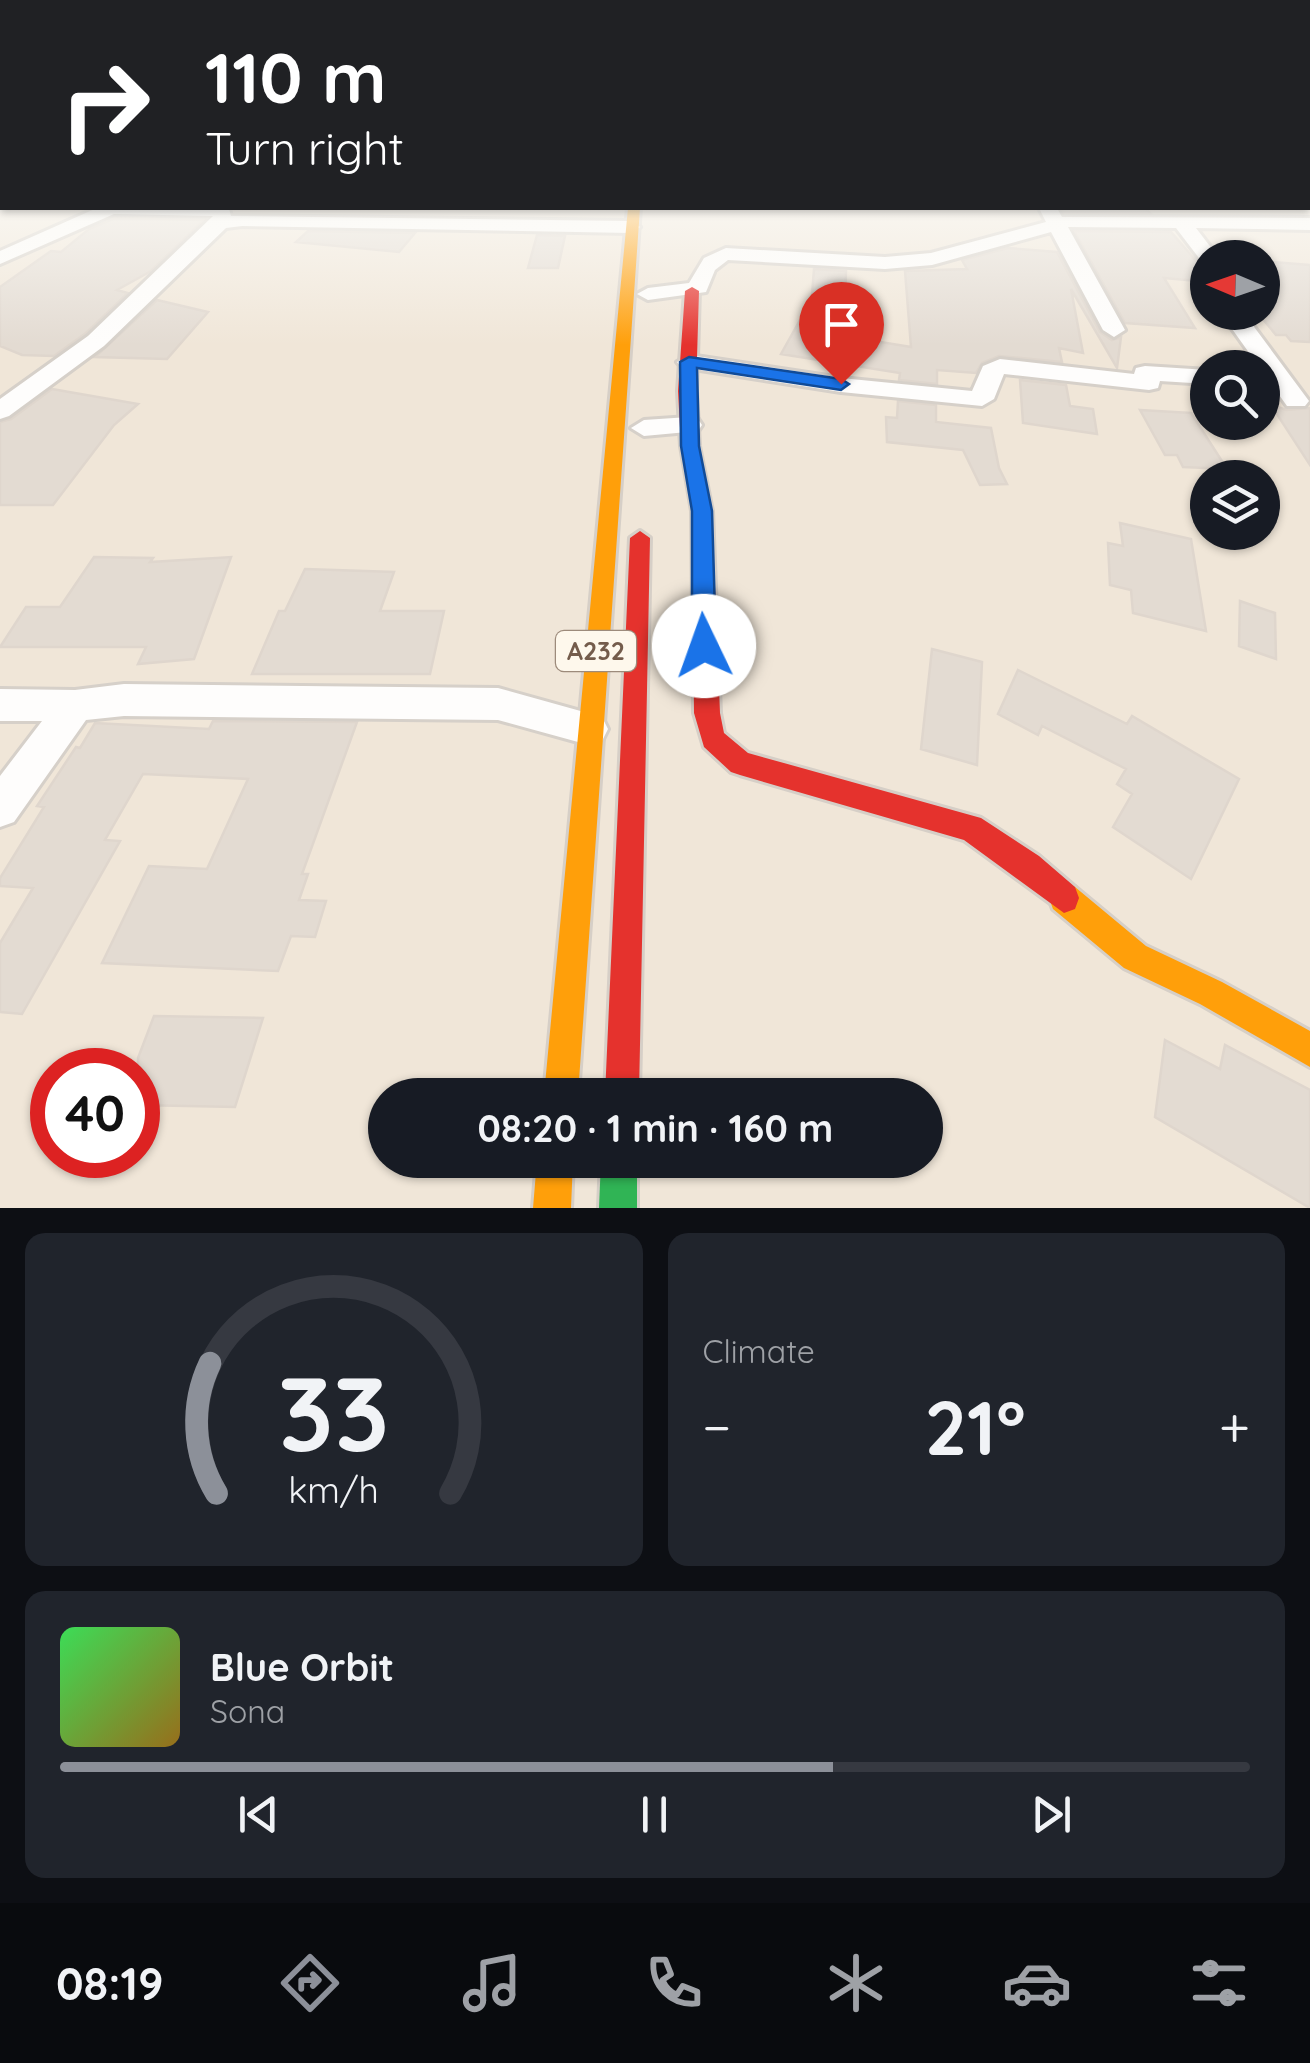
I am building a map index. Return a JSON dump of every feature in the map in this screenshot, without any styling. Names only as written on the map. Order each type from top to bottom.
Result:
[{"type":"main road","name":"A232","points":[[561,1078],[632,232]]},
{"type":"main road","points":[[622,350],[646,351],[652,232]]},
{"type":"main road","points":[[692,291],[689,425],[702,511],[707,713],[713,739],[740,763],[971,828],[1030,866],[1096,928],[1135,958],[1211,992],[1310,1050]]},
{"type":"main road","name":"A232","points":[[623,1078],[641,506]]},
{"type":"main road","points":[[552,1208],[554,1178]]},
{"type":"main road","points":[[618,1208],[619,1178]]},
{"type":"street","points":[[0,258],[56,232]]},
{"type":"street","points":[[0,411],[96,341],[211,232]]},
{"type":"street","points":[[648,294],[698,288],[713,260],[726,254],[885,264],[916,261],[1036,232]]},
{"type":"street","points":[[1063,232],[1114,330]]},
{"type":"street","points":[[1244,330],[1287,387]]},
{"type":"street","points":[[689,362],[982,399],[991,371],[1000,366],[1147,378],[1190,377]]},
{"type":"street","points":[[644,428],[689,425]]},
{"type":"street","points":[[0,706],[75,706],[124,700],[498,704],[589,730]]},
{"type":"street","points":[[0,808],[75,706]]},
{"type":"shaded area","points":[[0,232],[1310,232],[1310,1208],[0,1208]]},
{"type":"building","points":[[85,232],[191,232],[151,271],[117,290],[128,293],[86,333],[54,356],[22,355],[0,346],[0,287],[51,251],[61,252]]},
{"type":"building","points":[[307,232],[415,233],[399,252],[296,242]]},
{"type":"building","points":[[1075,232],[1171,232],[1190,254],[1190,280],[1164,278],[1190,320],[1190,328],[1125,323]]},
{"type":"building","points":[[537,235],[565,236],[558,268],[528,268]]},
{"type":"building","points":[[1008,248],[1057,252],[1100,332],[1112,340],[1121,337],[1117,368],[1071,289],[1083,353],[1059,348],[1062,362],[999,356],[982,363],[976,373],[937,370],[937,384],[899,380],[900,373],[781,354],[800,320],[810,320],[814,269],[846,271],[844,336],[911,347],[905,271],[967,269],[962,260]]},
{"type":"building","points":[[1280,262],[1310,265],[1310,342],[1276,335],[1272,330],[1280,330]]},
{"type":"building","points":[[157,300],[208,312],[167,359],[95,357]]},
{"type":"building","points":[[1020,380],[1066,385],[1070,406],[1093,409],[1097,434],[1023,423]]},
{"type":"building","points":[[52,389],[138,404],[114,425],[53,505],[0,505],[0,422],[11,419]]},
{"type":"building","points":[[898,401],[936,405],[936,422],[991,428],[999,468],[1007,484],[980,485],[963,450],[887,442],[886,417],[897,418]]},
{"type":"building","points":[[1280,408],[1310,408],[1310,465],[1280,419]]},
{"type":"building","points":[[1140,410],[1190,413],[1190,440],[1208,440],[1221,460],[1190,460],[1190,467],[1183,467],[1177,455],[1165,455]]},
{"type":"building","points":[[1120,523],[1190,539],[1206,631],[1133,613],[1131,590],[1110,585],[1108,543],[1123,546]]},
{"type":"building","points":[[94,557],[153,558],[150,562],[231,557],[194,659],[138,664],[146,647],[0,647],[26,607],[60,607]]},
{"type":"building","points":[[305,569],[394,572],[380,611],[444,611],[430,674],[252,674],[279,611],[285,611]]},
{"type":"building","points":[[1240,601],[1275,613],[1276,659],[1239,646]]},
{"type":"building","points":[[932,649],[982,662],[977,765],[921,749]]},
{"type":"building","points":[[1018,670],[1127,724],[1132,716],[1239,779],[1191,879],[1113,827],[1132,794],[1117,784],[1126,769],[1042,726],[1038,735],[998,714]]},
{"type":"building","points":[[213,721],[357,722],[302,874],[308,874],[299,900],[326,901],[315,937],[291,936],[278,971],[102,963],[149,866],[207,869],[248,779],[143,774],[105,840],[120,841],[22,1014],[0,1012],[0,943],[33,888],[0,886],[0,878],[44,807],[37,806],[76,747],[80,748],[95,723],[209,729]]},
{"type":"building","points":[[154,1016],[263,1018],[235,1107],[160,1105],[160,1048],[142,1048]]},
{"type":"building","points":[[1165,1040],[1220,1069],[1225,1045],[1310,1090],[1310,1208],[1155,1117]]},
{"type":"traffic: fast","points":[[618,1208],[619,1178]]},
{"type":"traffic: slow","points":[[562,1078],[632,232]]},
{"type":"traffic: slow","points":[[1064,898],[1135,957],[1211,993],[1310,1050]]},
{"type":"traffic: slow","points":[[552,1208],[554,1178]]},
{"type":"traffic: jam","points":[[692,291],[687,391],[690,446],[702,511],[707,713],[713,739],[740,763],[971,828],[1029,866],[1064,898]]},
{"type":"traffic: jam","points":[[623,1078],[640,538]]},
{"type":"route","points":[[704,646],[702,511],[690,446],[689,362],[841,384]]}]
